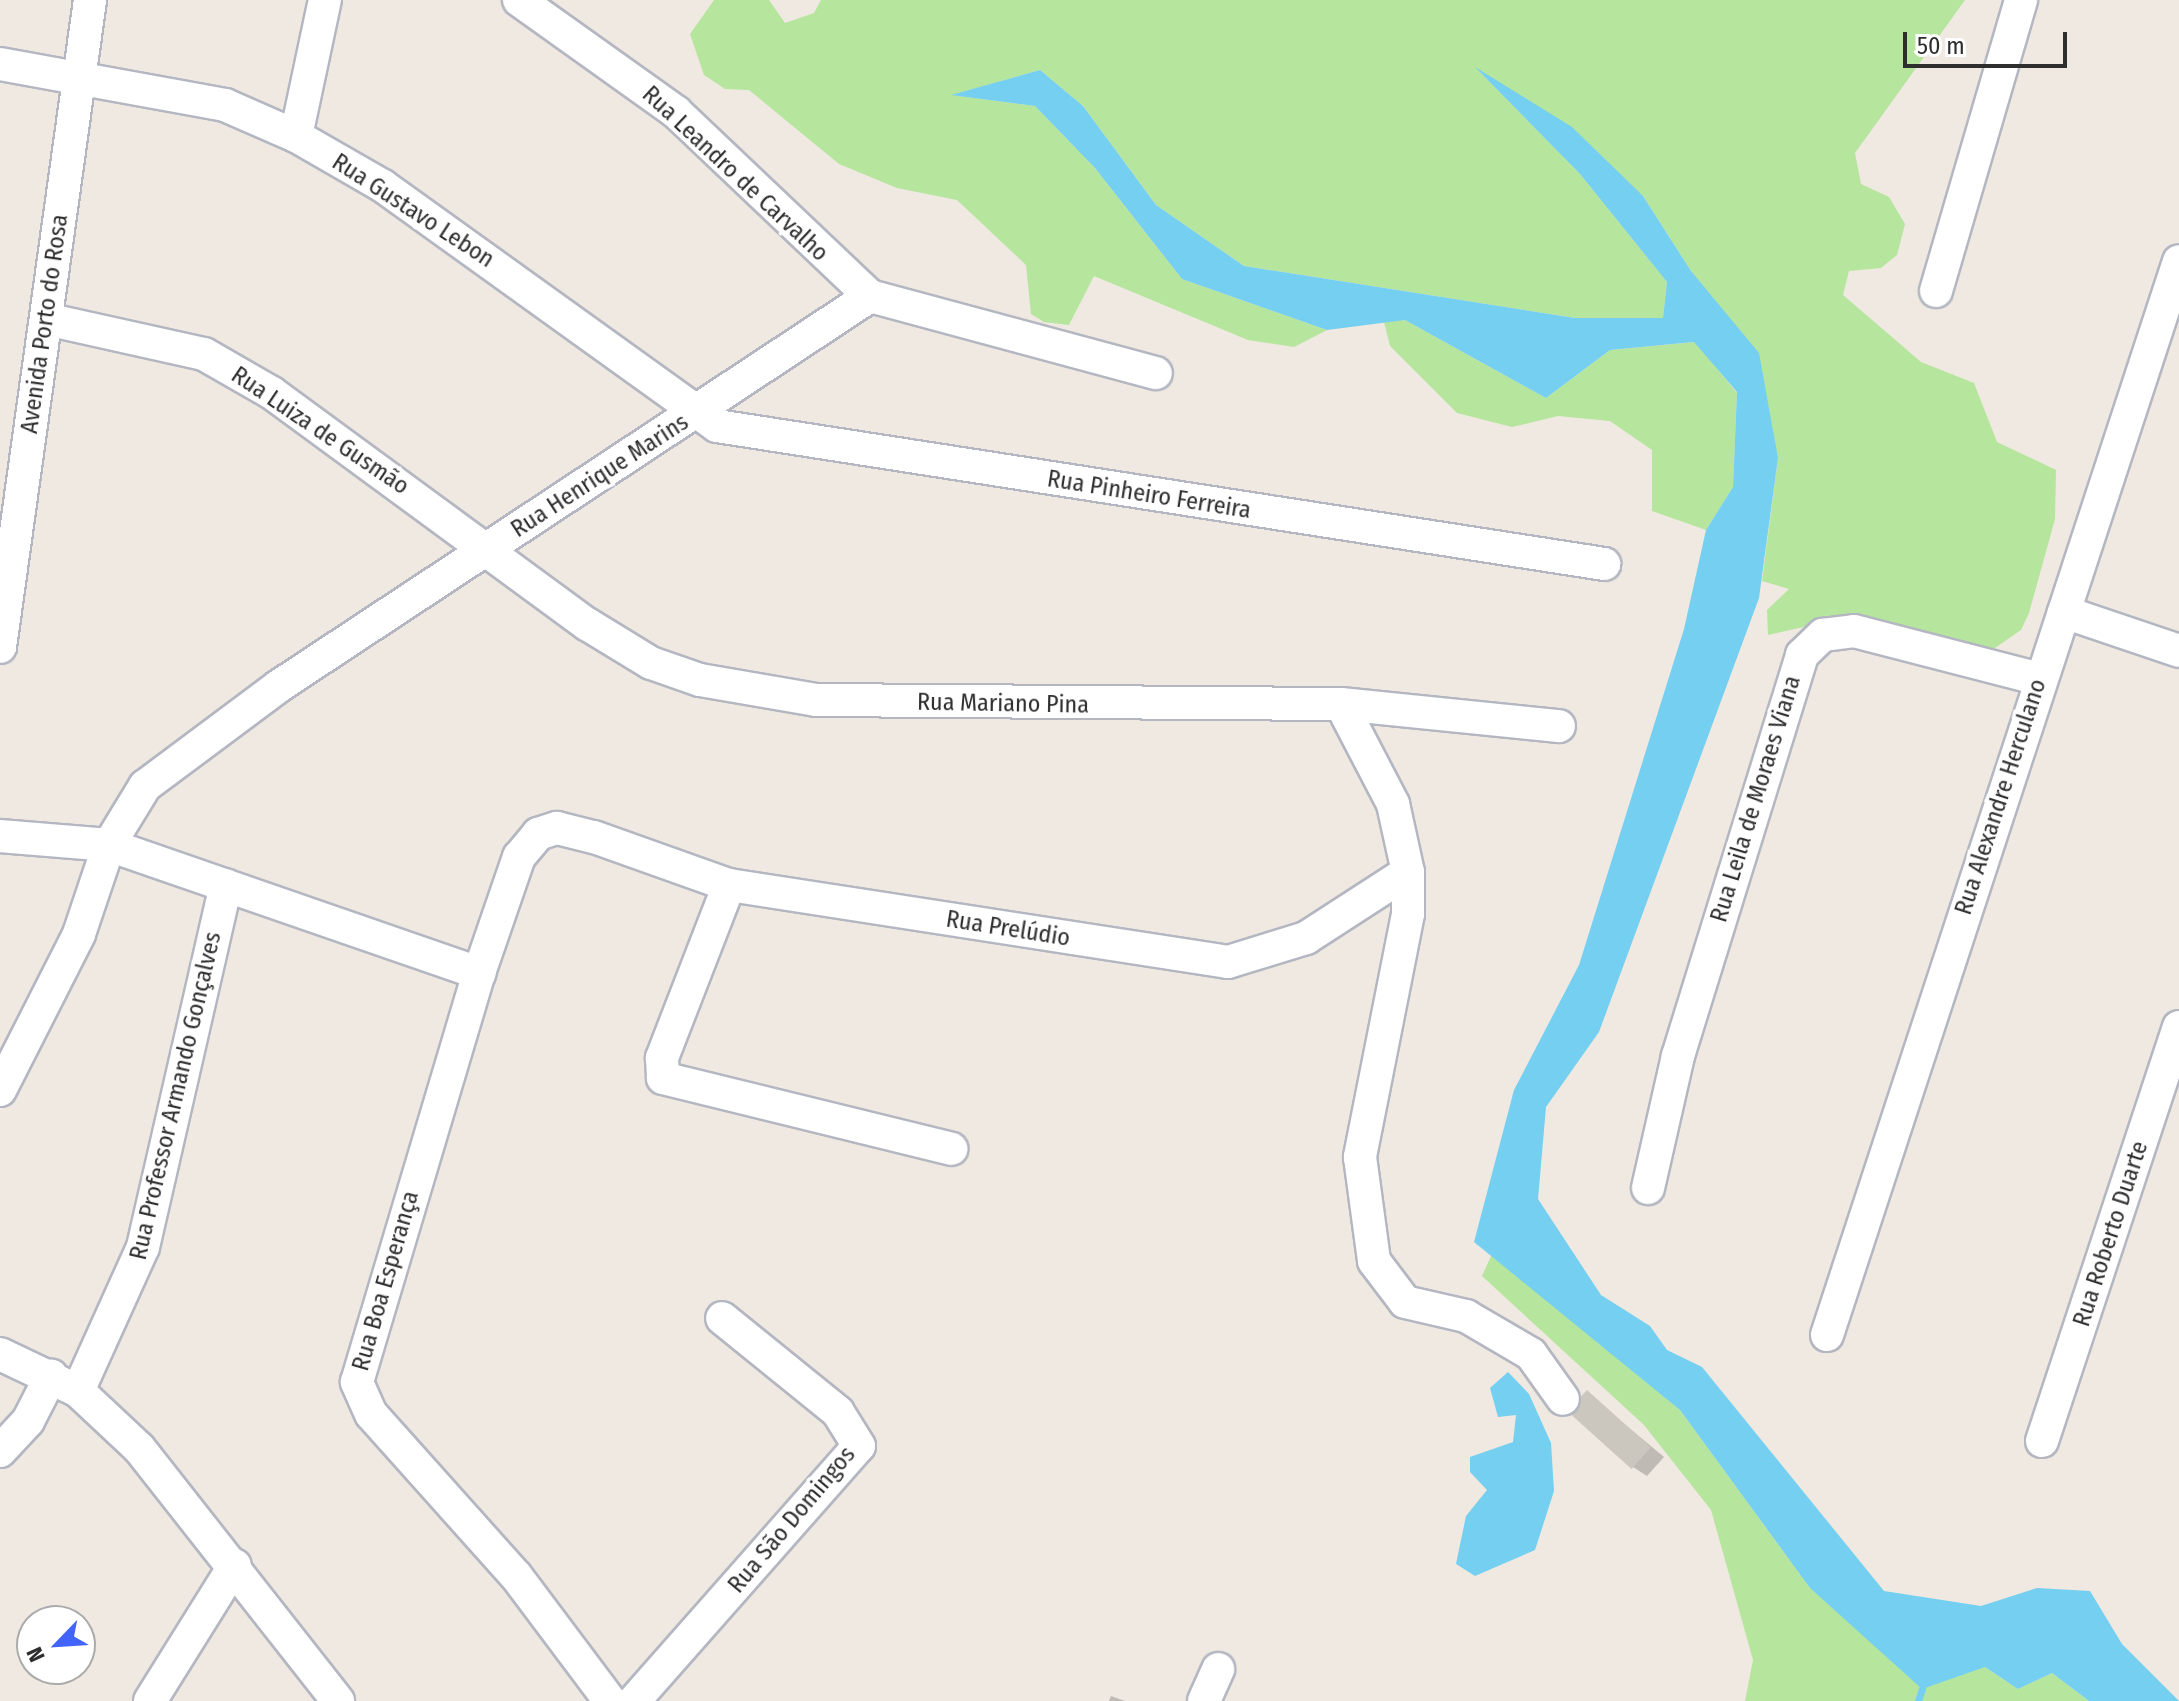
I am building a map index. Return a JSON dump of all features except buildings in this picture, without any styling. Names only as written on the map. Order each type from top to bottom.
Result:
[{"type":"street","name":"Avenida Porto do Rosa","points":[[0,647],[90,0]]},
{"type":"street","points":[[296,136],[325,0]]},
{"type":"street","name":"Rua Leandro de Carvalho","points":[[519,0],[550,10],[676,112],[870,296]]},
{"type":"street","points":[[1936,291],[2021,0]]},
{"type":"street","name":"Rua Gustavo Lebon","points":[[0,64],[78,74],[225,105],[296,136],[383,186],[697,413]]},
{"type":"street","name":"Rua Alexandre Herculano","points":[[1827,1335],[2039,679],[2064,612],[2179,261]]},
{"type":"street","points":[[870,296],[1156,373]]},
{"type":"street","name":"Rua Henrique Marins","points":[[0,1090],[79,934],[109,845],[145,786],[184,753],[870,296]]},
{"type":"street","name":"Rua Luiza de Gusmão","points":[[46,319],[204,354],[272,393],[488,549]]},
{"type":"street","name":"Rua Pinheiro Ferreira","points":[[697,413],[742,433],[1604,564]]},
{"type":"street","name":"Rua Mariano Pina","points":[[488,549],[651,663],[754,694],[885,702],[1341,704],[1559,726]]},
{"type":"street","points":[[2064,612],[2179,651]]},
{"type":"street","name":"Rua Leila de Moraes Viana","points":[[1648,1188],[1666,1094],[1802,655],[1823,635],[1854,631],[2039,679]]},
{"type":"street","points":[[1341,704],[1393,804],[1408,872],[1408,914],[1360,1157],[1374,1261],[1405,1302],[1466,1316],[1531,1354],[1563,1399]]},
{"type":"street","name":"Rua Boa Esperança","points":[[594,837],[557,828],[531,842],[479,973],[368,1333],[359,1394],[516,1576],[610,1701]]},
{"type":"street","points":[[0,836],[109,845],[479,973]]},
{"type":"street","name":"Rua Prelúdio","points":[[594,837],[729,885],[1228,962],[1306,938],[1408,872]]},
{"type":"street","name":"Rua Professor Armando Gonçalves","points":[[0,1451],[65,1384],[143,1247],[226,885]]},
{"type":"street","points":[[729,885],[662,1058],[663,1078],[951,1149]]},
{"type":"street","name":"Rua Roberto Duarte","points":[[2042,1441],[2179,1027]]},
{"type":"street","name":"Rua São Domingos","points":[[634,1701],[859,1446],[838,1412],[722,1318]]},
{"type":"street","points":[[0,1354],[65,1384],[139,1448],[235,1565],[338,1701]]},
{"type":"street","points":[[150,1701],[235,1565]]},
{"type":"street","points":[[1204,1701],[1218,1669]]},
{"type":"green space","points":[[714,0],[769,0],[785,23],[814,13],[821,0],[1965,0],[1855,153],[1861,184],[1889,197],[1905,224],[1897,255],[1881,268],[1849,271],[1843,295],[1921,362],[1974,383],[1997,442],[2056,470],[2055,519],[2029,613],[2021,630],[1992,650],[1821,623],[1768,635],[1767,610],[1789,589],[1762,581],[1778,458],[1691,271],[1643,196],[1478,70],[1580,174],[1667,282],[1663,318],[1575,318],[1244,266],[1156,205],[1083,106],[1040,70],[953,95],[1035,106],[1095,168],[1182,279],[1327,330],[1294,347],[1248,340],[1094,276],[1069,325],[1044,322],[1031,314],[1026,265],[957,200],[897,188],[839,164],[749,90],[725,89],[704,75],[690,34]]},
{"type":"green space","points":[[1405,320],[1546,398],[1610,350],[1695,342],[1737,393],[1733,487],[1706,530],[1652,511],[1652,450],[1610,421],[1558,416],[1512,427],[1457,413],[1390,346],[1384,322]]},
{"type":"green space","points":[[1492,1254],[1680,1410],[1810,1588],[1865,1635],[1985,1667],[2018,1689],[2052,1673],[2089,1701],[1745,1701],[1753,1660],[1711,1510],[1644,1425],[1482,1276]]},
{"type":"water","points":[[1475,67],[1572,127],[1643,196],[1691,271],[1759,353],[1778,458],[1759,598],[1599,1032],[1546,1107],[1538,1199],[1601,1295],[1650,1326],[1667,1350],[1702,1367],[1884,1591],[1981,1606],[2037,1588],[2090,1591],[2122,1644],[2179,1701],[2089,1701],[2052,1673],[2018,1689],[1985,1667],[1922,1689],[1810,1588],[1680,1410],[1474,1242],[1514,1090],[1579,965],[1684,629],[1706,530],[1733,487],[1737,392],[1694,342],[1610,350],[1546,398],[1405,320],[1327,330],[1182,279],[1095,168],[1035,106],[951,95],[1040,70],[1083,106],[1156,205],[1244,266],[1575,318],[1663,318],[1667,282],[1580,174]]},
{"type":"water","points":[[1508,1372],[1529,1394],[1551,1443],[1554,1491],[1535,1550],[1475,1576],[1456,1564],[1466,1516],[1487,1490],[1470,1472],[1470,1457],[1513,1442],[1516,1415],[1498,1417],[1490,1388]]},
{"type":"waterway","points":[[1918,1701],[1922,1689]]}]
